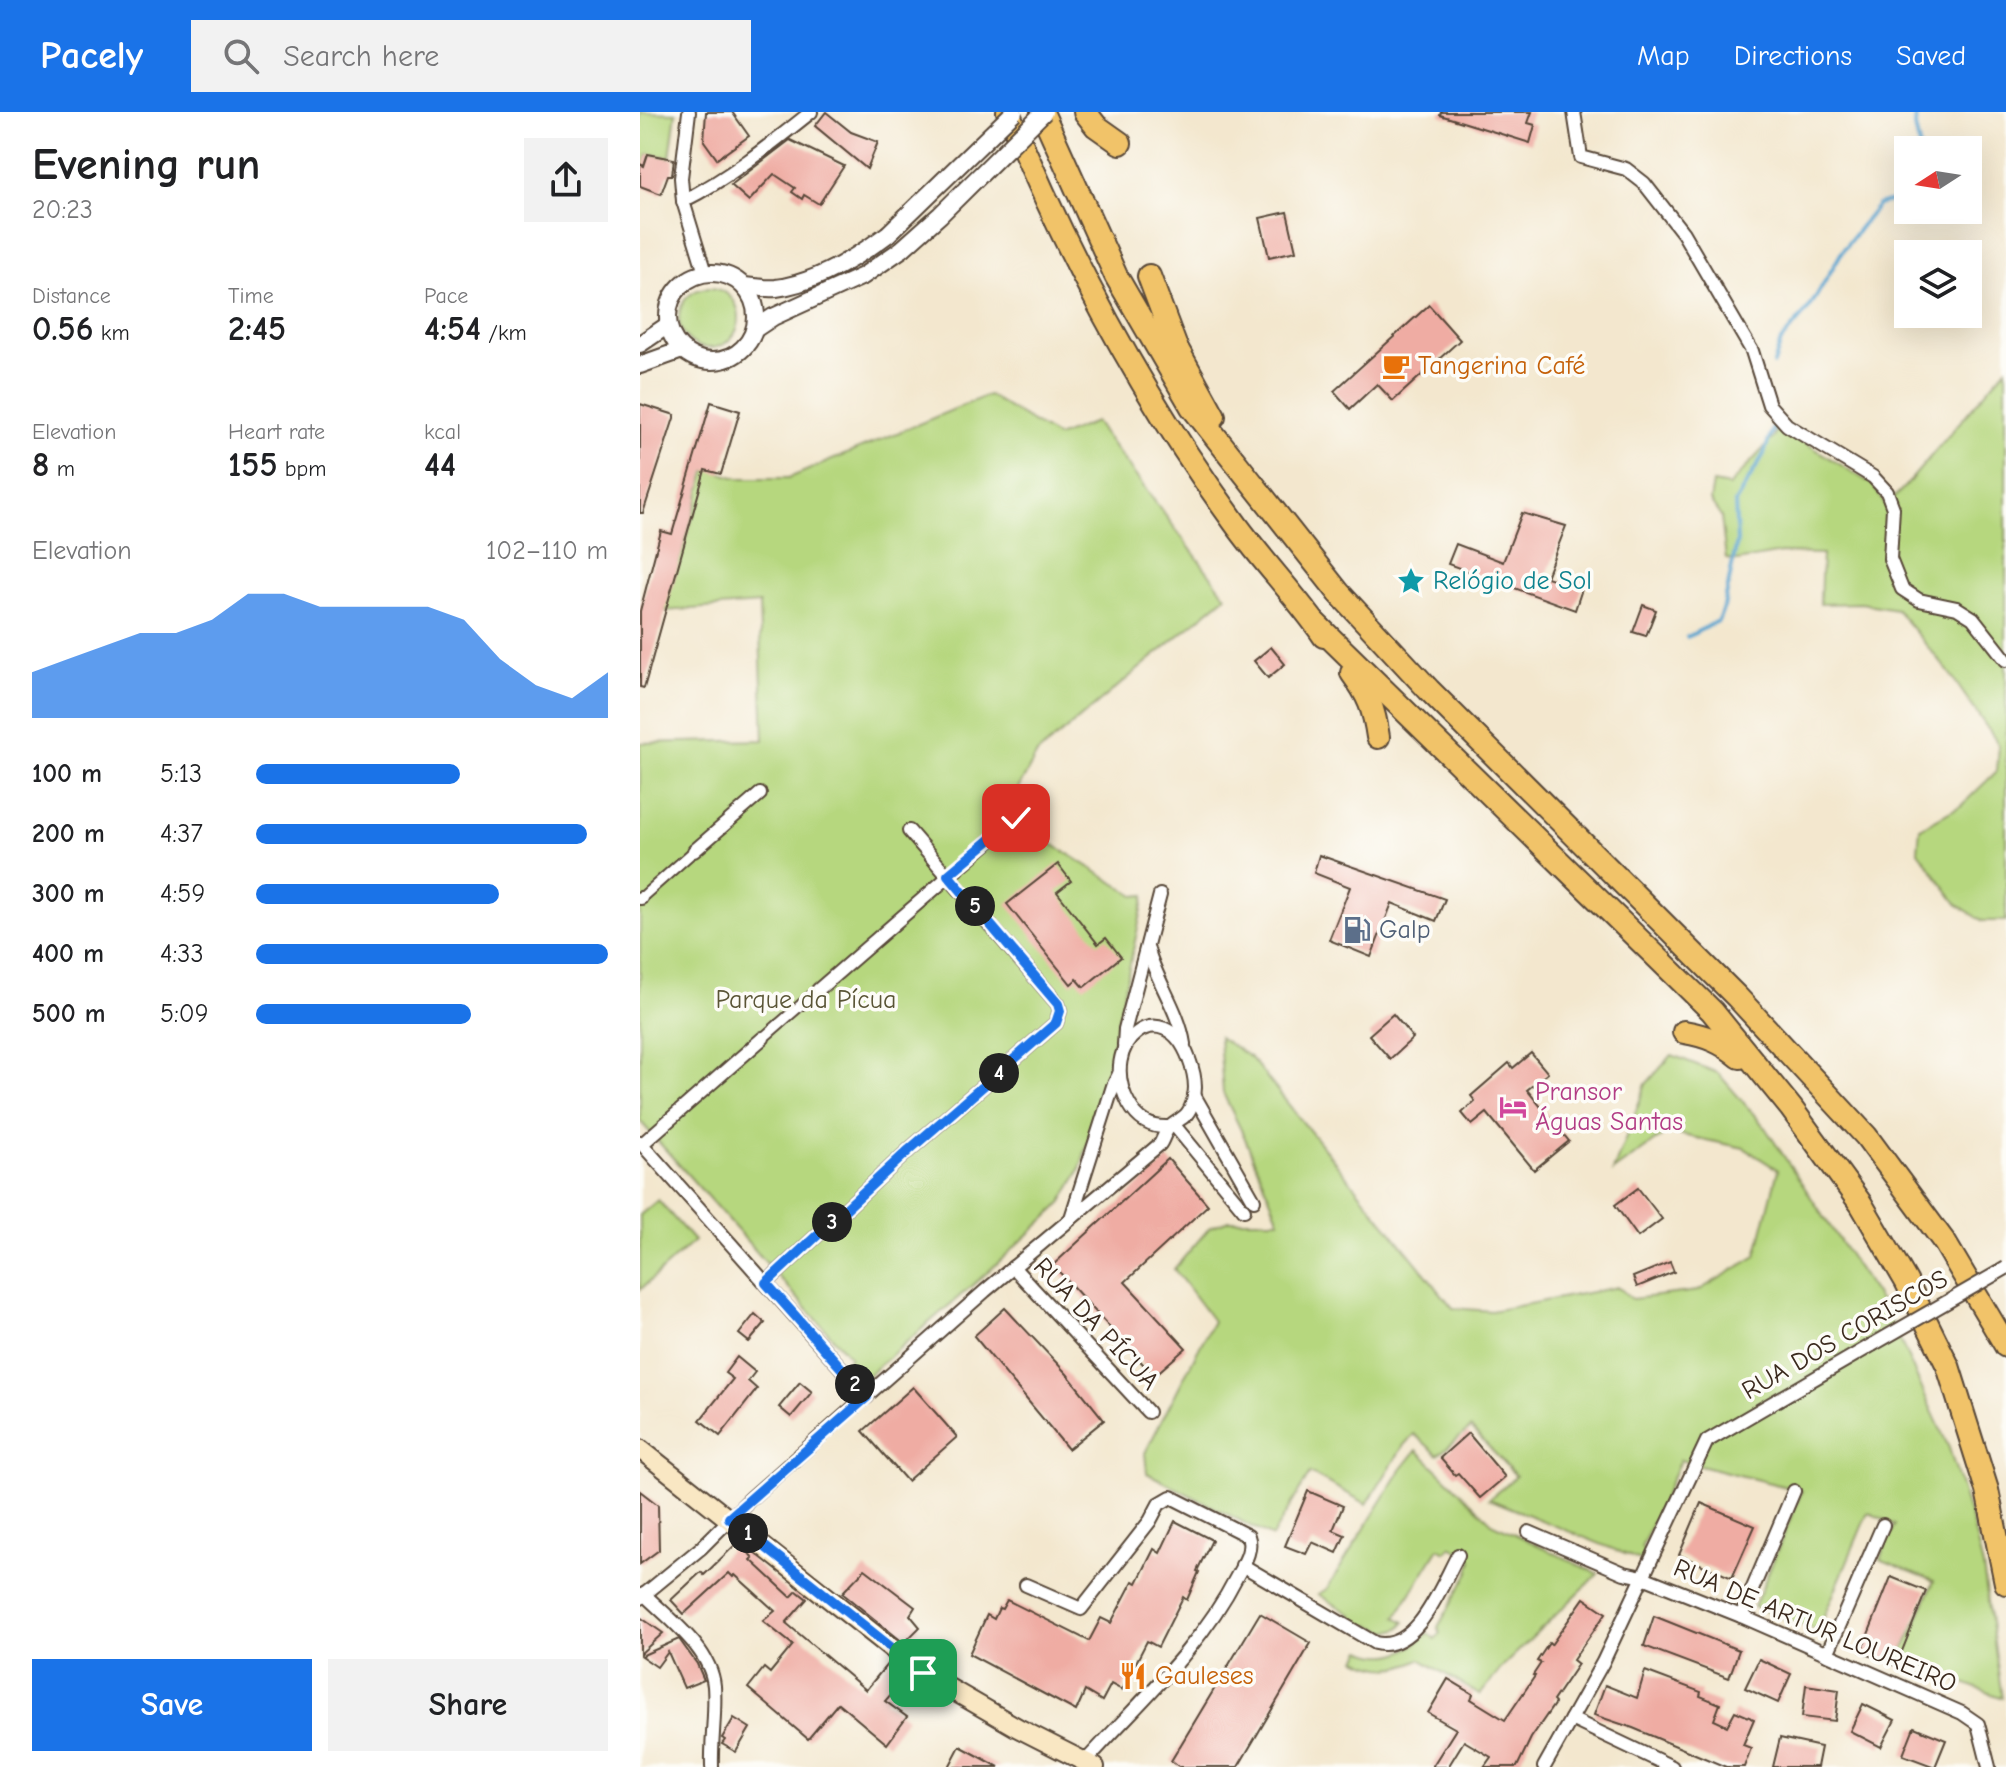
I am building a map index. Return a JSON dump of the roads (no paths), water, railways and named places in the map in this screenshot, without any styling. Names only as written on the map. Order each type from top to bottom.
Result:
[{"type":"highway","points":[[1008,112],[1047,205],[1092,296],[1158,408],[1231,518],[1365,691],[1374,710],[1378,737]]},
{"type":"highway","points":[[1043,112],[1116,276],[1192,407],[1248,479],[1339,593],[1419,680],[1737,997],[1866,1136],[1945,1243],[2006,1346]]},
{"type":"highway","points":[[1085,112],[1096,126],[1120,143]]},
{"type":"highway","points":[[1149,276],[1175,345],[1248,479]]},
{"type":"highway","points":[[1316,624],[1712,1011],[1791,1108],[1861,1204],[1906,1281],[1948,1366],[1987,1490],[2006,1583]]},
{"type":"highway","points":[[1684,1032],[1722,1043],[1741,1059],[1774,1098],[1791,1108]]},
{"type":"highway","points":[[1990,1318],[2006,1366]]},
{"type":"main road","points":[[640,1448],[923,1673],[1018,1728],[1090,1764]]},
{"type":"street","points":[[689,112],[681,178],[683,201],[705,273]]},
{"type":"street","points":[[683,201],[702,192],[811,112]]},
{"type":"street","points":[[744,286],[774,289],[800,282],[847,261],[888,234],[1014,112]]},
{"type":"street","points":[[755,329],[773,317],[825,296],[863,276],[902,249],[1043,112]]},
{"type":"street","points":[[1574,112],[1581,157],[1626,169],[1644,183],[1683,233],[1752,351],[1769,405],[1787,425],[1873,477],[1887,492],[1893,508],[1890,559],[1902,589],[1919,600],[1957,608],[1973,618],[2006,660]]},
{"type":"street","points":[[719,273],[733,277],[744,286],[753,299],[757,314],[749,343],[738,354],[709,362],[682,350],[673,339],[668,325],[672,298],[680,286],[691,277],[719,273]]},
{"type":"street","points":[[640,344],[668,325]]},
{"type":"street","points":[[640,365],[682,350]]},
{"type":"street","points":[[640,898],[760,794]]},
{"type":"street","points":[[867,1397],[641,1143],[1016,818]]},
{"type":"street","points":[[766,1283],[909,1150],[1056,1023],[1060,1011],[1058,1004],[909,831]]},
{"type":"street","points":[[1070,1221],[1119,1074],[1125,1029],[1160,895]]},
{"type":"street","points":[[712,1767],[714,1686],[711,1672],[699,1649],[642,1596],[701,1548],[729,1518],[1013,1267],[1160,1144],[1171,1126],[1187,1113],[1194,1095],[1192,1068],[1182,1031],[1154,973],[1147,947]]},
{"type":"street","points":[[1124,1045],[1138,1030],[1154,1027],[1176,1035],[1185,1047]]},
{"type":"street","points":[[1119,1074],[1124,1093],[1139,1118],[1151,1126],[1171,1126],[1244,1210]]},
{"type":"street","points":[[1194,1095],[1254,1200]]},
{"type":"street","name":"RUA DA PÍCUA","points":[[1013,1267],[1148,1412]]},
{"type":"street","name":"RUA DOS CORISCOS","points":[[1643,1577],[1707,1441],[2006,1268]]},
{"type":"street","points":[[1741,1616],[1794,1491]]},
{"type":"street","points":[[1026,1585],[1081,1609],[1150,1521],[1159,1504],[1171,1497],[1248,1536],[1250,1540],[1249,1552],[1214,1619],[1090,1764]]},
{"type":"street","points":[[1827,1654],[1883,1525]]},
{"type":"street","name":"RUA DE ARTUR LOUREIRO","points":[[1529,1532],[1624,1573],[1643,1577],[1741,1616],[1962,1713],[1978,1724],[1987,1764]]},
{"type":"street","points":[[1242,1565],[1375,1643],[1384,1645],[1394,1644],[1414,1631],[1458,1555]]},
{"type":"street","points":[[1544,1767],[1603,1662],[1643,1577]]},
{"type":"street","points":[[1571,1719],[1672,1767]]},
{"type":"street","points":[[1635,1767],[1642,1755]]},
{"type":"waterway","points":[[1916,112],[1917,136]]},
{"type":"waterway","points":[[1774,364],[1781,341],[1810,307],[1843,250],[1878,205],[1894,200]]},
{"type":"waterway","points":[[1687,637],[1718,621],[1724,607],[1737,541],[1735,503],[1764,454],[1773,428]]},
{"type":"place","name":"Tangerina Café","points":[[1396,366]]},
{"type":"place","name":"Relógio de Sol","points":[[1411,581]]},
{"type":"place","name":"Galp","points":[[1357,930]]},
{"type":"place","name":"Pransor Águas Santas","points":[[1513,1107]]},
{"type":"place","name":"Gauleses","points":[[1133,1676]]},
{"type":"park label","name":"Parque da Pícua","points":[[806,1000]]}]
